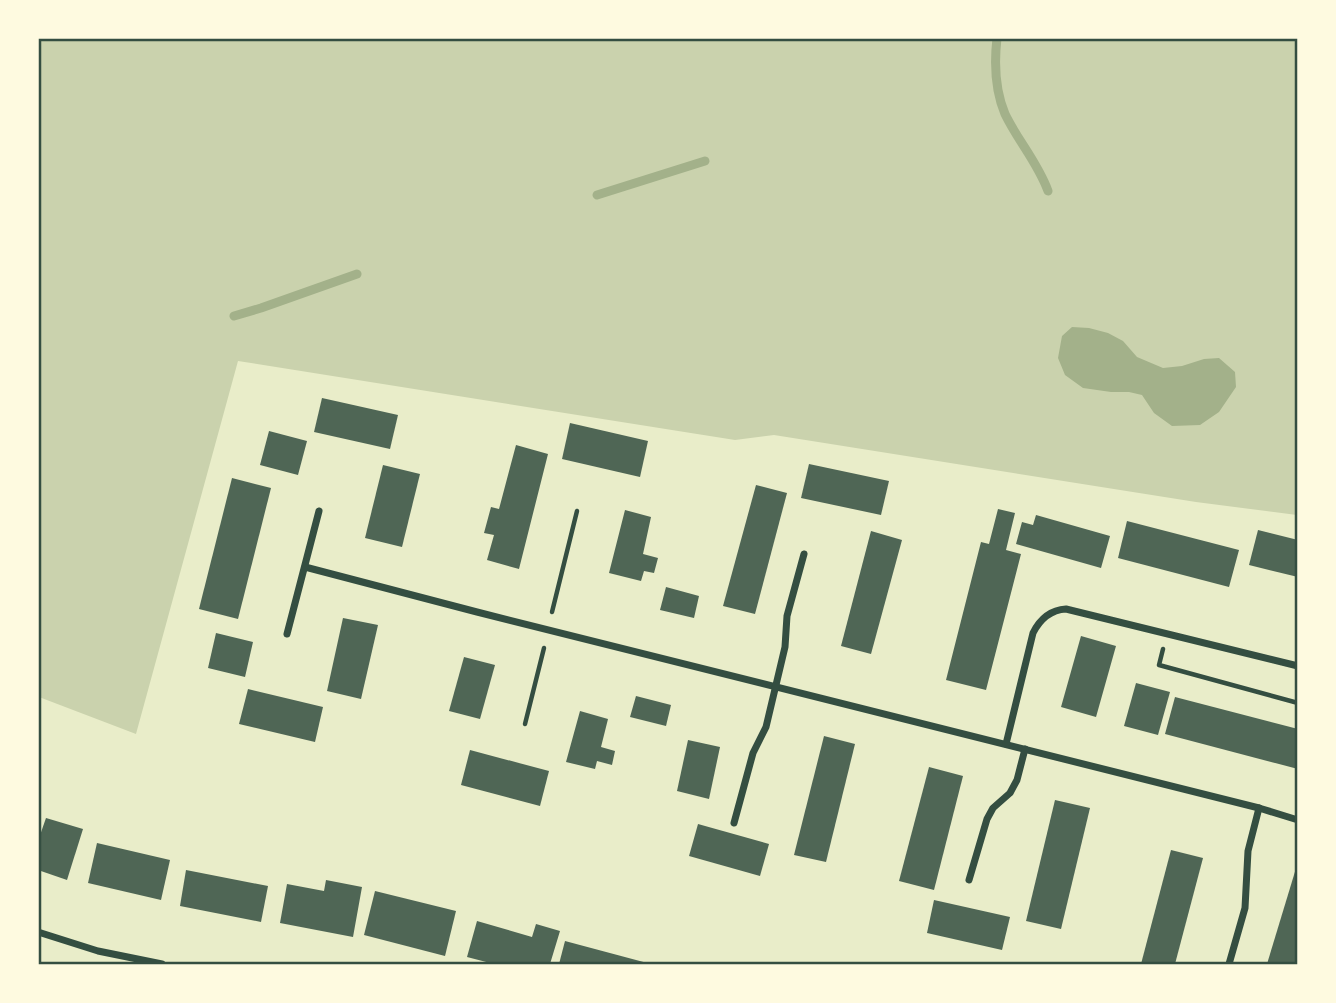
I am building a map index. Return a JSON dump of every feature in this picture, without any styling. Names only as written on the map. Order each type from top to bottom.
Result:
[{"type":"street","points":[[287,634],[319,511]]},
{"type":"street","points":[[734,823],[752,753],[766,727],[785,647],[787,616],[804,555]]},
{"type":"street","points":[[305,567],[1259,808],[1297,820]]},
{"type":"street","points":[[1006,744],[1033,633],[1038,623],[1057,610],[1066,609],[1297,666]]},
{"type":"street","points":[[969,880],[987,818],[993,808],[1010,793],[1017,780],[1025,749]]},
{"type":"street","points":[[1229,964],[1245,908],[1248,851],[1259,808]]},
{"type":"street","points":[[38,932],[98,951],[162,964]]},
{"type":"path","points":[[1166,633],[1159,665],[1297,703]]},
{"type":"shaded area","points":[[38,39],[1297,39],[1297,515],[1196,502],[774,435],[735,440],[238,361],[136,734],[39,697]]},
{"type":"shaded area","points":[[1072,327],[1108,333],[1123,341],[1137,357],[1163,368],[1219,358],[1235,372],[1236,387],[1219,412],[1200,425],[1172,426],[1154,413],[1142,395],[1083,388],[1065,375],[1058,358],[1062,336]]},
{"type":"building","points":[[322,398],[398,415],[390,449],[314,432]]},
{"type":"building","points":[[570,423],[648,441],[640,477],[562,459]]},
{"type":"building","points":[[269,431],[307,441],[298,475],[260,465]]},
{"type":"building","points":[[516,445],[548,454],[519,569],[487,560],[494,535],[484,533],[491,507],[499,509]]},
{"type":"building","points":[[809,464],[889,481],[881,515],[801,498]]},
{"type":"building","points":[[383,465],[420,474],[402,547],[365,538]]},
{"type":"building","points":[[232,478],[271,488],[238,619],[199,609]]},
{"type":"building","points":[[756,485],[787,493],[755,614],[723,606]]},
{"type":"building","points":[[998,509],[1015,513],[1006,550],[1021,554],[986,690],[946,680],[981,542],[989,544]]},
{"type":"building","points":[[625,510],[651,517],[643,554],[658,558],[654,573],[644,571],[641,581],[609,573]]},
{"type":"building","points":[[1036,515],[1110,536],[1101,568],[1016,544],[1022,522],[1033,525]]},
{"type":"building","points":[[1127,521],[1239,550],[1229,587],[1118,558]]},
{"type":"building","points":[[1258,530],[1298,540],[1298,577],[1249,565]]},
{"type":"building","points":[[871,531],[902,540],[871,654],[841,646]]},
{"type":"building","points":[[666,587],[699,596],[694,618],[660,610]]},
{"type":"building","points":[[343,618],[378,625],[361,699],[327,691]]},
{"type":"building","points":[[216,633],[253,642],[245,677],[208,668]]},
{"type":"building","points":[[1081,636],[1116,646],[1096,717],[1061,707]]},
{"type":"building","points":[[464,657],[495,665],[480,719],[449,711]]},
{"type":"building","points":[[1136,683],[1170,692],[1158,735],[1124,726]]},
{"type":"building","points":[[248,689],[323,707],[315,742],[239,724]]},
{"type":"building","points":[[636,696],[671,705],[666,726],[630,717]]},
{"type":"building","points":[[1175,697],[1298,729],[1298,769],[1165,734]]},
{"type":"building","points":[[580,711],[608,719],[601,747],[615,751],[612,765],[597,761],[595,769],[566,762]]},
{"type":"building","points":[[824,736],[855,744],[826,862],[794,855]]},
{"type":"building","points":[[688,740],[720,747],[709,799],[677,791]]},
{"type":"building","points":[[470,750],[549,771],[540,806],[461,785]]},
{"type":"building","points":[[929,767],[963,776],[934,890],[899,881]]},
{"type":"building","points":[[1055,800],[1090,808],[1061,929],[1026,921]]},
{"type":"building","points":[[46,818],[83,829],[67,880],[38,870],[38,841]]},
{"type":"building","points":[[698,824],[769,844],[760,876],[689,856]]},
{"type":"building","points":[[97,843],[170,860],[161,900],[88,883]]},
{"type":"building","points":[[1171,850],[1203,858],[1175,964],[1141,964]]},
{"type":"building","points":[[1297,865],[1298,964],[1267,964]]},
{"type":"building","points":[[186,870],[268,886],[261,922],[180,906]]},
{"type":"building","points":[[326,880],[362,887],[353,937],[280,923],[287,884],[324,891]]},
{"type":"building","points":[[375,891],[456,911],[445,956],[364,935]]},
{"type":"building","points":[[934,900],[1010,917],[1002,950],[927,933]]},
{"type":"building","points":[[477,921],[532,937],[536,924],[560,931],[550,964],[494,964],[467,957]]},
{"type":"building","points":[[565,941],[651,964],[559,964]]},
{"type":"waterway","points":[[997,38],[996,77],[999,96],[1010,124],[1048,191]]},
{"type":"waterway","points":[[597,195],[705,161]]},
{"type":"waterway","points":[[234,316],[357,274]]}]
